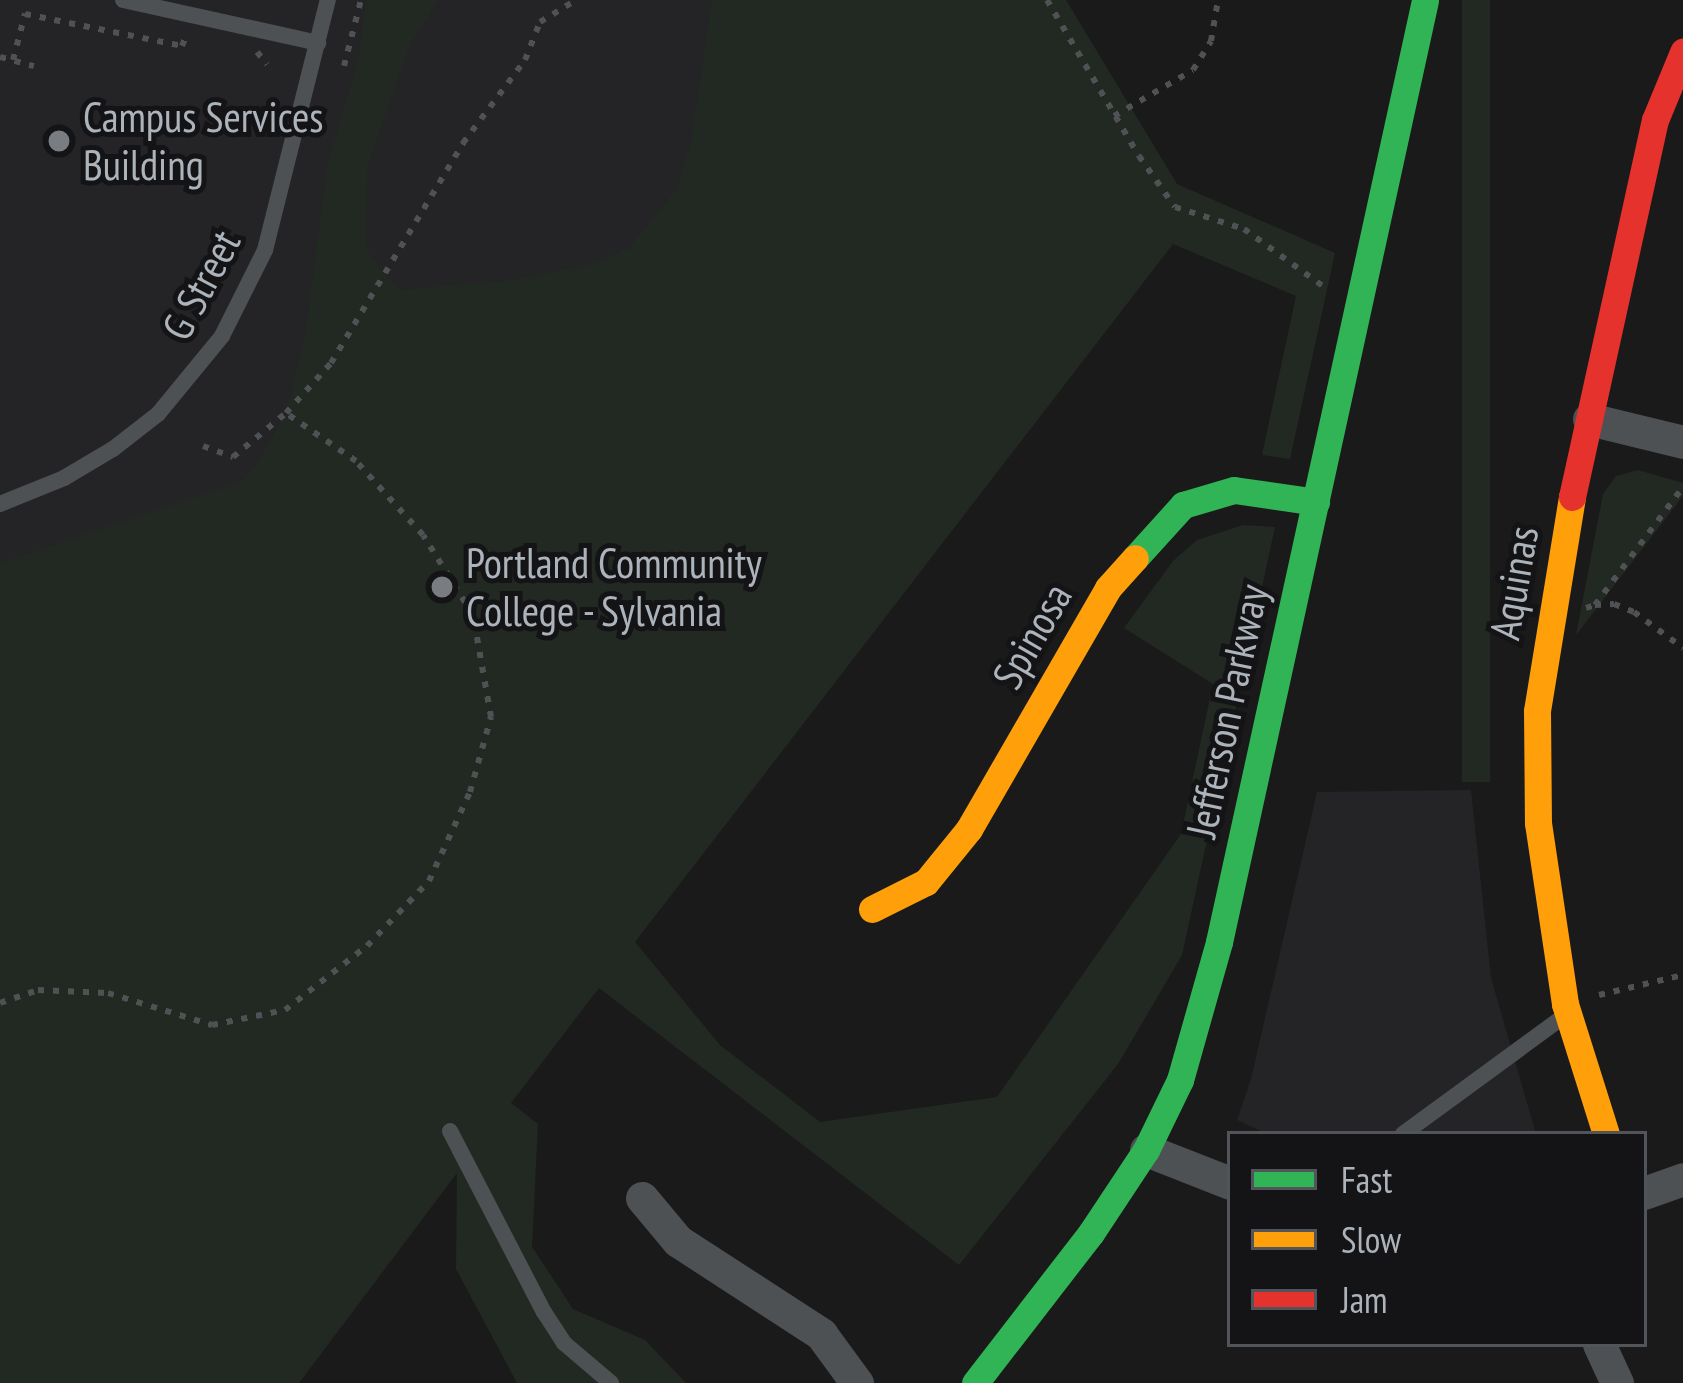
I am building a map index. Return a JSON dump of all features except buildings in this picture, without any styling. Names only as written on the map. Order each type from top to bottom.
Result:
[{"type":"street","name":"Jefferson Parkway","points":[[975,1383],[1091,1233],[1146,1150],[1180,1080],[1206,997],[1425,0]]},
{"type":"street","name":"Aquinas","points":[[1605,1131],[1566,1009],[1538,824],[1537,711],[1548,620],[1655,120],[1683,52]]},
{"type":"street","points":[[1589,419],[1683,442]]},
{"type":"street","name":"Spinosa","points":[[872,909],[926,882],[969,829],[1108,588],[1184,505],[1234,490],[1316,502]]},
{"type":"street","points":[[1146,1150],[1227,1182]]},
{"type":"street","points":[[1647,1192],[1683,1179]]},
{"type":"street","points":[[642,1198],[678,1241],[821,1334],[857,1383]]},
{"type":"street","points":[[1600,1347],[1617,1383]]},
{"type":"lane","points":[[123,0],[318,44]]},
{"type":"lane","name":"G Street","points":[[0,504],[64,478],[112,449],[158,414],[222,336],[265,250],[328,0]]},
{"type":"lane","points":[[1407,1131],[1566,1009]]},
{"type":"lane","points":[[450,1131],[544,1312],[564,1343],[611,1383]]},
{"type":"path","points":[[344,66],[361,0]]},
{"type":"path","points":[[203,446],[232,457],[286,413],[331,363],[463,143],[525,60],[540,22],[576,0]]},
{"type":"path","points":[[1047,0],[1114,116],[1180,211],[1244,229],[1335,294],[1358,301]]},
{"type":"path","points":[[1114,116],[1198,64],[1211,41],[1218,0]]},
{"type":"path","points":[[13,60],[25,14],[182,46],[184,37],[202,41]]},
{"type":"path","points":[[238,48],[256,52],[267,64]]},
{"type":"path","points":[[0,57],[34,66]]},
{"type":"path","points":[[0,1004],[38,991],[108,993],[212,1025],[285,1010],[367,946],[429,881],[470,791],[490,717],[472,615],[423,535],[356,461],[286,413]]},
{"type":"path","points":[[1595,605],[1683,487]]},
{"type":"path","points":[[1548,620],[1614,604],[1683,648]]},
{"type":"path","points":[[1566,1009],[1683,975]]},
{"type":"shaded area","name":"Portland Community College - Sylvania","points":[[0,0],[1033,0],[607,962],[299,1383],[0,1383]]},
{"type":"shaded area","name":"Portland Community College - Sylvania","points":[[366,0],[438,0],[410,44],[367,168],[366,249],[398,290],[512,280],[588,265],[629,248],[677,189],[691,142],[712,0],[1066,0],[1177,184],[1335,253],[1290,459],[1262,455],[1296,296],[1173,244],[635,942],[720,1045],[820,1122],[997,1097],[1181,834],[1213,684],[1124,628],[1173,561],[1197,540],[1243,525],[1275,527],[1182,955],[1118,1064],[959,1265],[599,988],[511,1103],[538,1124],[532,1247],[573,1309],[645,1340],[686,1383],[517,1383],[456,1269],[457,1173],[299,1383],[0,1383],[0,563],[243,481],[255,467],[286,413],[305,336],[328,163],[358,61]]},
{"type":"shaded area","points":[[1462,0],[1490,0],[1490,782],[1462,782]]},
{"type":"shaded area","points":[[1638,470],[1683,483],[1683,496],[1576,635],[1603,494],[1616,476]]},
{"type":"shaded area","points":[[1471,790],[1491,978],[1535,1131],[1261,1131],[1237,1120],[1251,1079],[1317,792]]},
{"type":"traffic: fast","points":[[975,1383],[1091,1233],[1146,1150],[1180,1080],[1219,942],[1425,0]]},
{"type":"traffic: fast","points":[[1135,558],[1183,505],[1234,490],[1316,502]]},
{"type":"traffic: slow","points":[[1572,497],[1537,711],[1538,823],[1565,1004],[1605,1131]]},
{"type":"traffic: slow","points":[[872,909],[926,882],[969,829],[1108,588],[1135,558]]},
{"type":"traffic: jam","points":[[1572,497],[1655,120],[1683,52]]},
{"type":"place","name":"Campus Services Building","points":[[59,141]]},
{"type":"place","name":"Portland Community College - Sylvania","points":[[442,587]]}]
